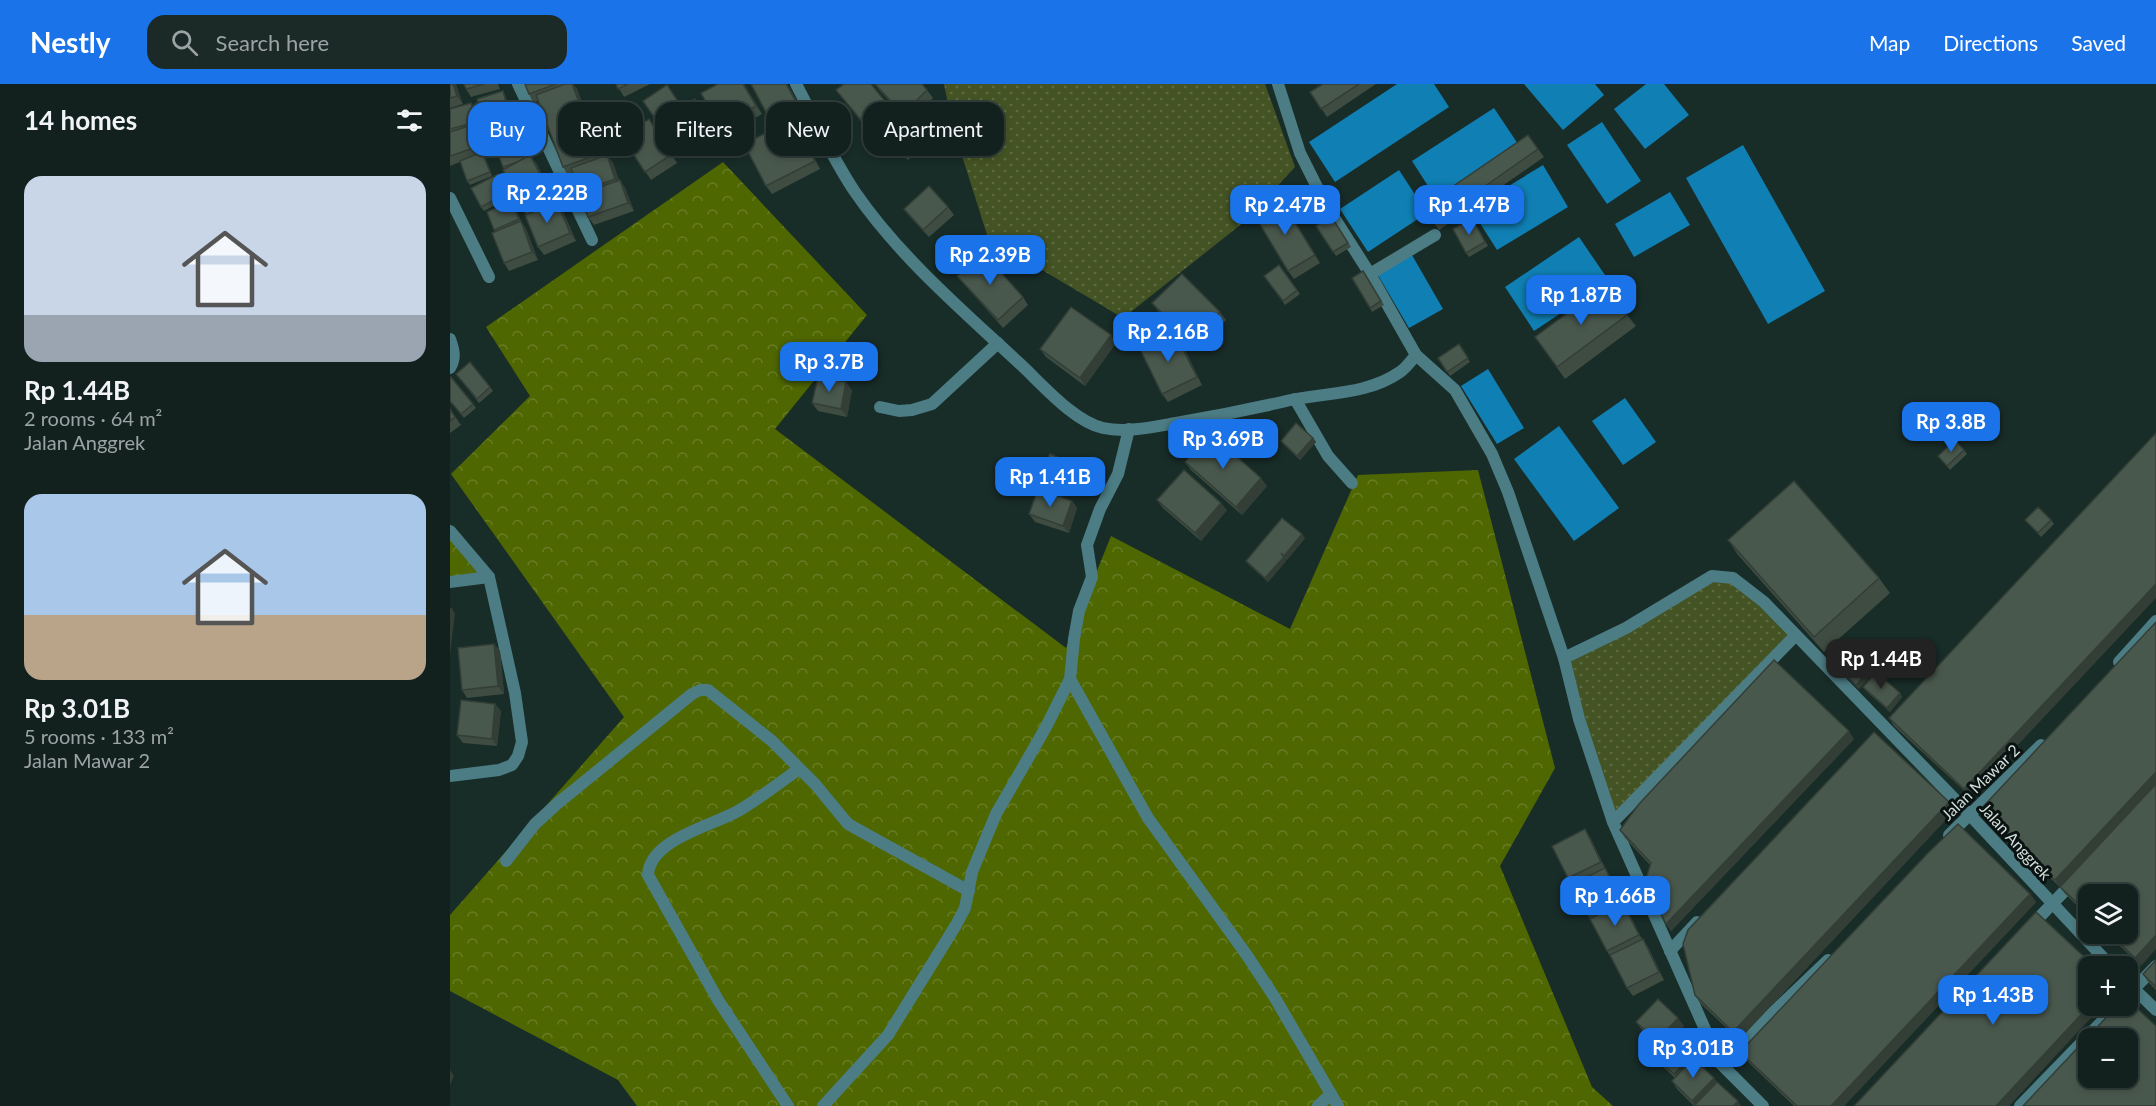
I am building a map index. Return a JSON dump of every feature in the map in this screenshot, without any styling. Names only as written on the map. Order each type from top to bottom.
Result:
[{"type":"street","points":[[518,84],[592,240]]},
{"type":"street","points":[[796,84],[840,170],[882,228],[998,343],[1062,402],[1088,422],[1103,428],[1129,429],[1230,414],[1295,399],[1360,389],[1387,380],[1403,370],[1416,355]]},
{"type":"street","points":[[1278,84],[1300,153],[1326,206],[1370,274],[1416,355],[1455,390],[1492,454],[1508,492],[1564,657],[1579,719],[1613,822],[1720,1063],[1763,1106]]},
{"type":"street","points":[[450,198],[489,277]]},
{"type":"street","points":[[1370,274],[1435,235]]},
{"type":"street","points":[[450,339],[454,349],[454,360],[450,368]]},
{"type":"street","points":[[880,407],[899,411],[932,404],[998,343]]},
{"type":"street","points":[[1295,399],[1328,456],[1352,483]]},
{"type":"street","points":[[823,1106],[888,1035],[956,925],[965,908],[972,872],[996,814],[1046,727],[1070,679],[1079,611],[1092,577],[1087,545],[1100,509],[1118,474],[1129,429]]},
{"type":"street","points":[[450,531],[489,577],[515,693],[522,742],[518,756],[512,765],[499,770],[450,776]]},
{"type":"street","name":"Jalan Anggrek","points":[[1564,657],[1626,628],[1712,576],[1733,578],[1764,602],[1969,814],[2101,956]]},
{"type":"street","points":[[450,582],[489,577]]},
{"type":"street","points":[[2110,672],[2156,621]]},
{"type":"street","points":[[1613,822],[1795,636]]},
{"type":"street","points":[[1070,679],[1148,818],[1258,971],[1338,1106]]},
{"type":"street","points":[[506,861],[535,824],[558,803],[692,694],[700,690],[708,690],[772,741],[815,784],[848,824],[969,891]]},
{"type":"street","name":"Jalan Mawar 2","points":[[1937,848],[1969,814],[2048,739]]},
{"type":"street","points":[[788,1106],[718,1000],[648,875],[648,865],[658,852],[682,836],[738,811],[799,769]]},
{"type":"street","points":[[2019,938],[2084,871]]},
{"type":"street","points":[[1670,951],[1703,916]]},
{"type":"street","points":[[1720,1063],[1839,949]]},
{"type":"street","points":[[2138,981],[2156,966]]},
{"type":"street","points":[[2138,996],[2156,1010]]},
{"type":"street","points":[[2020,1106],[2107,1016]]},
{"type":"street","points":[[1318,1106],[1331,1094]]},
{"type":"green space","points":[[944,84],[1265,84],[1295,167],[1244,222],[1123,318],[988,238],[962,156],[1004,156],[1004,102],[948,102]]},
{"type":"green space","points":[[723,162],[867,315],[775,429],[1066,648],[1111,536],[1290,629],[1358,475],[1478,470],[1555,768],[1500,866],[1592,1087],[1613,1106],[637,1106],[618,1080],[450,991],[450,915],[624,717],[451,474],[530,396],[486,327]]},
{"type":"green space","points":[[450,531],[489,577],[450,582]]},
{"type":"green space","points":[[1712,576],[1733,578],[1795,636],[1613,822],[1564,658]]},
{"type":"water","points":[[1397,84],[1434,84],[1449,107],[1335,182],[1309,142]]},
{"type":"water","points":[[1524,84],[1595,84],[1604,95],[1563,130]]},
{"type":"water","points":[[1646,84],[1664,84],[1689,115],[1645,149],[1614,109]]},
{"type":"water","points":[[1494,108],[1520,147],[1437,200],[1412,161]]},
{"type":"water","points":[[1602,122],[1641,181],[1607,204],[1567,145]]},
{"type":"water","points":[[1743,145],[1825,291],[1768,324],[1686,178]]},
{"type":"water","points":[[1543,165],[1568,207],[1497,250],[1471,209]]},
{"type":"water","points":[[1399,170],[1427,213],[1368,252],[1340,209]]},
{"type":"water","points":[[1670,192],[1690,225],[1634,257],[1615,224]]},
{"type":"water","points":[[1579,237],[1609,281],[1534,331],[1505,287]]},
{"type":"water","points":[[1412,255],[1443,309],[1409,328],[1378,275]]},
{"type":"water","points":[[1488,369],[1524,428],[1497,444],[1461,386]]},
{"type":"water","points":[[1625,398],[1656,442],[1623,465],[1592,421]]},
{"type":"water","points":[[1559,426],[1619,508],[1574,541],[1514,459]]},
{"type":"building","points":[[450,84],[453,84],[457,96],[450,98]]},
{"type":"building","points":[[464,84],[484,84],[466,89]]},
{"type":"building","points":[[525,84],[556,84],[529,94]]},
{"type":"building","points":[[565,84],[572,84],[579,102],[558,102],[558,154],[546,122],[546,102],[539,102],[536,95]]},
{"type":"building","points":[[616,84],[628,84],[618,89]]},
{"type":"building","points":[[718,84],[743,84],[754,102],[706,102],[701,93]]},
{"type":"building","points":[[751,84],[786,84],[795,100],[766,102],[766,112]]},
{"type":"building","points":[[844,84],[871,84],[886,102],[863,102],[863,123],[851,108],[851,102],[846,102],[836,90]]},
{"type":"building","points":[[875,84],[922,84],[927,90],[915,102],[892,102]]},
{"type":"building","points":[[1323,84],[1359,84],[1321,109],[1310,92]]},
{"type":"building","points":[[667,85],[678,102],[655,102],[655,119],[643,101]]},
{"type":"building","points":[[503,91],[506,102],[478,102],[477,99]]},
{"type":"building","points":[[468,104],[468,124],[450,129],[450,109]]},
{"type":"building","points":[[649,119],[655,129],[655,156],[669,156],[645,172],[634,156],[643,156],[643,123]]},
{"type":"building","points":[[468,126],[468,150],[450,156],[450,132]]},
{"type":"building","points":[[766,133],[766,156],[812,156],[815,161],[766,186],[750,156],[754,156],[754,139]]},
{"type":"building","points":[[1528,135],[1538,149],[1434,222],[1423,207]]},
{"type":"building","points":[[472,156],[484,156],[490,172],[467,181],[460,161]]},
{"type":"building","points":[[499,156],[524,156],[525,158],[503,167]]},
{"type":"building","points":[[531,156],[543,180],[516,194],[503,170]]},
{"type":"building","points":[[559,156],[593,156],[563,167]]},
{"type":"building","points":[[607,156],[615,179],[579,192],[571,168]]},
{"type":"building","points":[[498,174],[508,193],[481,207],[471,188]]},
{"type":"building","points":[[620,180],[628,203],[588,217],[580,194]]},
{"type":"building","points":[[548,185],[555,202],[526,215],[519,198]]},
{"type":"building","points":[[929,186],[948,207],[923,230],[904,209]]},
{"type":"building","points":[[1281,200],[1315,255],[1288,271],[1255,216]]},
{"type":"building","points":[[511,201],[519,219],[494,230],[487,212]]},
{"type":"building","points":[[557,202],[570,233],[538,247],[525,215]]},
{"type":"building","points":[[1331,216],[1348,243],[1333,252],[1316,226]]},
{"type":"building","points":[[1472,218],[1485,242],[1466,253],[1453,229]]},
{"type":"building","points":[[521,221],[532,252],[504,263],[492,233]]},
{"type":"building","points":[[983,252],[1023,297],[998,320],[957,276]]},
{"type":"building","points":[[1279,265],[1297,290],[1283,301],[1264,276]]},
{"type":"building","points":[[1363,271],[1381,301],[1370,308],[1352,278]]},
{"type":"building","points":[[1182,274],[1220,312],[1190,342],[1152,303]]},
{"type":"building","points":[[1605,285],[1627,315],[1557,367],[1535,337]]},
{"type":"building","points":[[1071,307],[1111,335],[1080,378],[1040,349]]},
{"type":"building","points":[[1174,332],[1197,377],[1162,394],[1140,349]]},
{"type":"building","points":[[1459,344],[1468,358],[1447,372],[1438,358]]},
{"type":"building","points":[[470,362],[490,387],[477,399],[456,374]]},
{"type":"building","points":[[451,377],[473,404],[461,414],[450,401]]},
{"type":"building","points":[[818,377],[846,382],[841,409],[812,403]]},
{"type":"building","points":[[450,409],[455,417],[450,421]]},
{"type":"building","points":[[1296,423],[1313,438],[1297,456],[1281,441]]},
{"type":"building","points":[[1210,433],[1261,478],[1236,507],[1185,462]]},
{"type":"building","points":[[2156,433],[2156,584],[1964,789],[1889,718]]},
{"type":"building","points":[[1955,440],[1964,450],[1947,466],[1938,456]]},
{"type":"building","points":[[1050,454],[1078,466],[1068,487],[1040,475]]},
{"type":"building","points":[[1184,470],[1221,503],[1195,533],[1157,500]]},
{"type":"building","points":[[1794,481],[1879,578],[1814,637],[1728,540]]},
{"type":"building","points":[[1038,489],[1072,501],[1063,526],[1029,514]]},
{"type":"building","points":[[2038,507],[2051,520],[2038,533],[2025,520]]},
{"type":"building","points":[[1282,518],[1302,534],[1284,556],[1281,553],[1284,557],[1265,578],[1246,561]]},
{"type":"building","points":[[2156,622],[2156,772],[2055,880],[1980,810]]},
{"type":"building","points":[[494,644],[498,686],[462,690],[458,648]]},
{"type":"building","points":[[1858,656],[1871,668],[1856,685],[1843,673]]},
{"type":"building","points":[[1774,660],[1849,731],[1666,924],[1645,881],[1651,863],[1620,830],[1639,804]]},
{"type":"building","points":[[1876,672],[1900,693],[1887,708],[1863,687]]},
{"type":"building","points":[[461,700],[495,704],[492,739],[457,735]]},
{"type":"building","points":[[1874,732],[1949,802],[1733,1032],[1695,995],[1683,944],[1688,930]]},
{"type":"building","points":[[2156,784],[2156,935],[2137,956],[2133,956],[2120,944],[2138,944],[2138,884],[2078,884],[2078,904],[2060,887]]},
{"type":"building","points":[[1958,824],[2030,894],[1831,1106],[1797,1106],[1740,1052]]},
{"type":"building","points":[[1585,829],[1601,862],[1568,878],[1552,846]]},
{"type":"building","points":[[1605,868],[1621,901],[1589,917],[1572,884]]},
{"type":"building","points":[[1622,902],[1639,935],[1607,951],[1590,919]]},
{"type":"building","points":[[2036,912],[2083,956],[2078,956],[2080,1016],[1996,1106],[1854,1106]]},
{"type":"building","points":[[1643,939],[1659,972],[1627,988],[1610,955]]},
{"type":"building","points":[[2156,960],[2156,987],[2143,974]]},
{"type":"building","points":[[1658,999],[1678,1018],[1657,1041],[1636,1022]]},
{"type":"building","points":[[2138,1009],[2156,1026],[2156,1106],[2023,1106],[2078,1048],[2078,1088],[2138,1088],[2138,1028],[2096,1028],[2108,1016],[2138,1016]]},
{"type":"building","points":[[1675,1032],[1695,1051],[1674,1074],[1653,1055]]},
{"type":"building","points":[[1693,1058],[1714,1078],[1692,1101],[1672,1081]]},
{"type":"building","points":[[1717,1082],[1738,1101],[1733,1106],[1696,1106],[1695,1105]]}]
